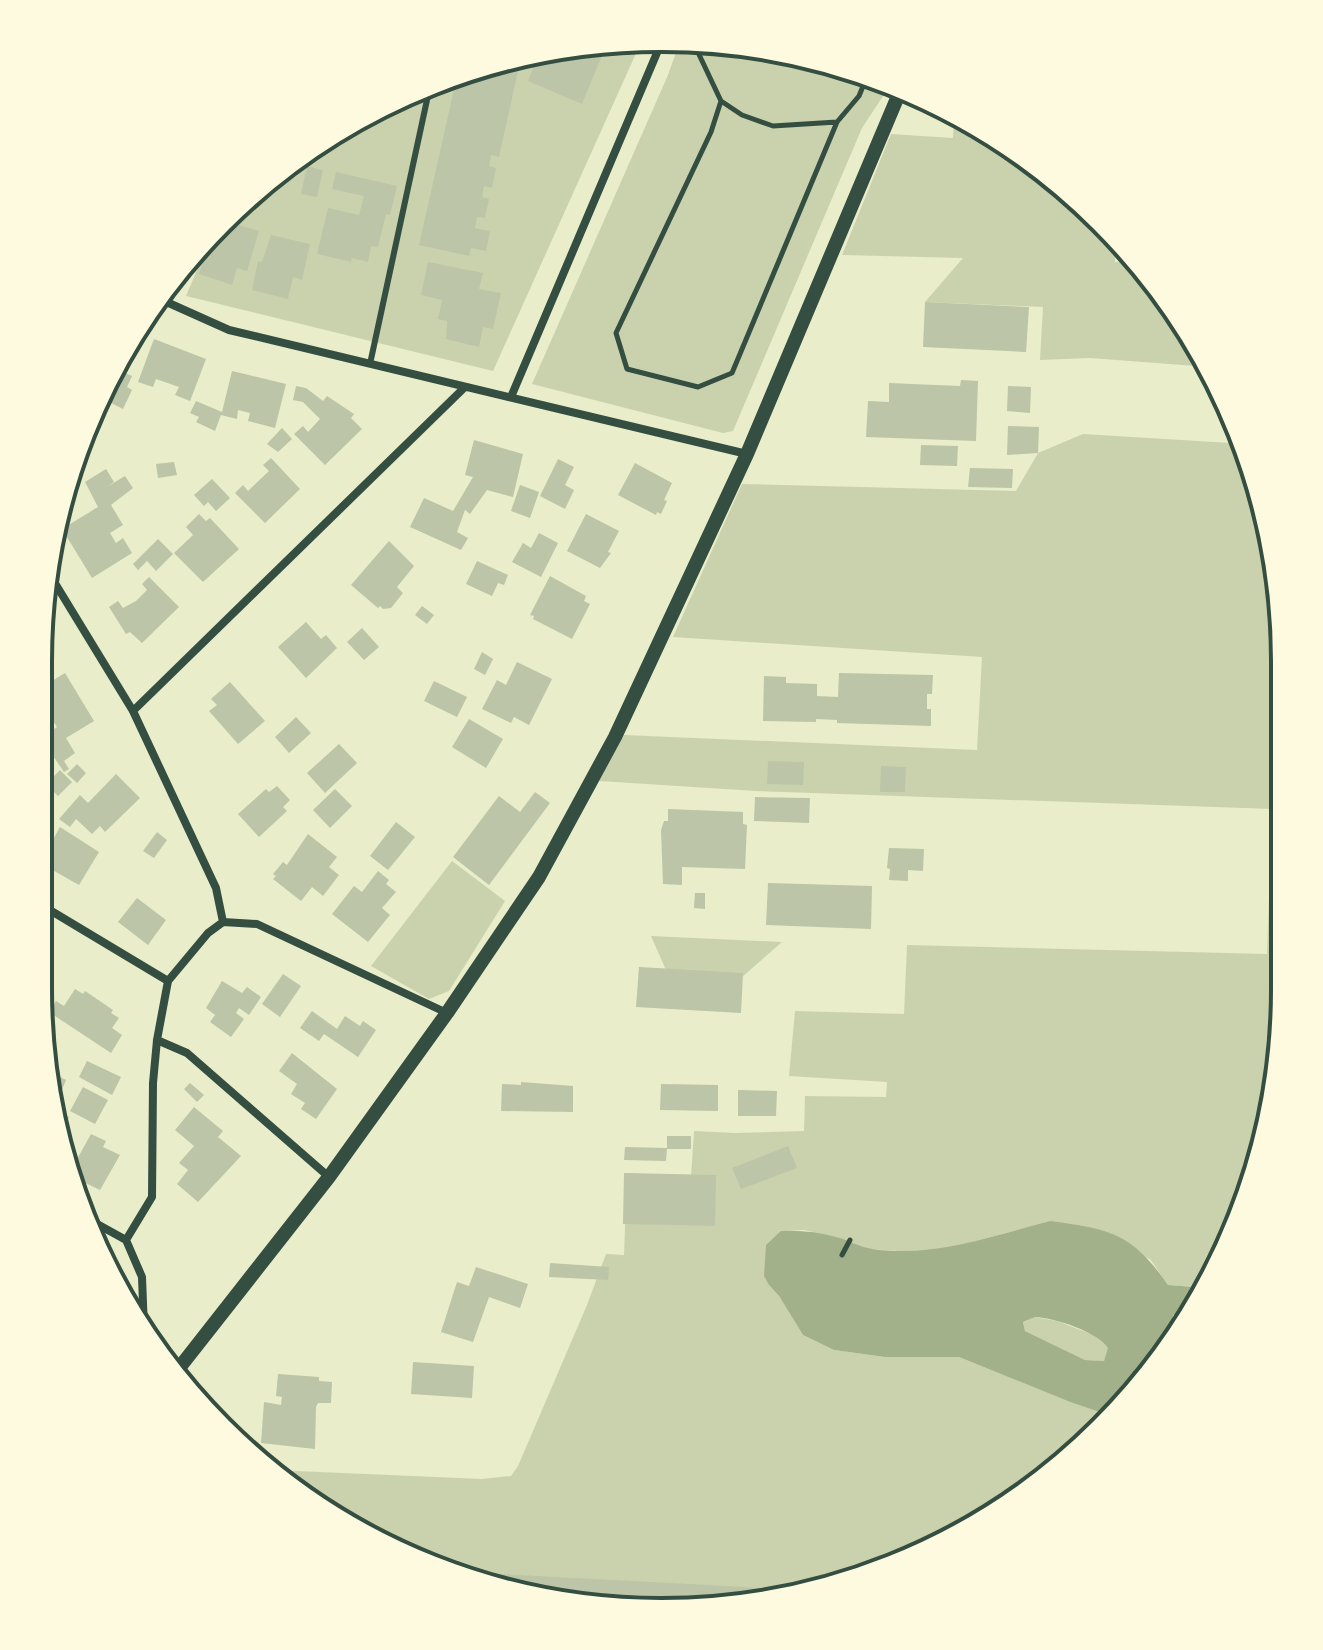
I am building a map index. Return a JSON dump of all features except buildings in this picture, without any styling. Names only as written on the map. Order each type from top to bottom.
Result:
[{"type":"street","points":[[511,397],[657,52]]},
{"type":"street","points":[[182,1365],[329,1177],[447,1013],[539,877],[615,737],[747,454],[897,99]]},
{"type":"street","points":[[169,303],[229,330],[747,454]]},
{"type":"street","points":[[133,711],[465,387]]},
{"type":"street","points":[[57,586],[133,711],[216,888],[223,922]]},
{"type":"street","points":[[52,911],[168,981]]},
{"type":"street","points":[[126,1240],[152,1197],[153,1083],[168,981],[208,933],[223,922],[257,924],[447,1013]]},
{"type":"street","points":[[157,1040],[187,1053],[329,1177]]},
{"type":"street","points":[[100,1225],[126,1240],[142,1277],[143,1308]]},
{"type":"lane","points":[[370,364],[427,98]]},
{"type":"path","points":[[698,53],[721,101],[742,115],[773,126],[837,122]]},
{"type":"path","points":[[721,101],[711,132],[616,333],[627,369],[698,387],[732,373],[837,122],[859,96],[863,86]]},
{"type":"path","points":[[842,1255],[850,1240]]},
{"type":"shaded area","points":[[676,52],[701,53],[780,64],[884,94],[862,128],[733,431],[723,433],[532,384]]},
{"type":"shaded area","points":[[636,53],[493,371],[186,296],[199,264],[260,203],[323,155],[392,115],[428,98],[504,73],[582,57]]},
{"type":"shaded area","points":[[953,127],[1000,155],[1063,203],[1115,255],[1115,262],[1122,262],[1145,290],[1194,366],[1090,358],[1040,360],[1043,307],[925,302],[963,258],[842,255],[891,134],[953,138]]},
{"type":"shaded area","points":[[1083,434],[1230,443],[1250,504],[1266,582],[1271,662],[1271,809],[756,791],[599,781],[624,735],[977,750],[982,657],[673,637],[742,484],[1016,491],[1038,453]]},
{"type":"shaded area","points":[[1271,838],[1271,988],[1266,1068],[1239,1184],[1225,1222],[1192,1287],[1168,1285],[1150,1259],[1050,1221],[951,1248],[913,1252],[869,1249],[804,1230],[781,1231],[769,1285],[803,1335],[834,1350],[885,1357],[959,1357],[1099,1412],[1033,1472],[931,1535],[857,1566],[752,1591],[502,1576],[428,1552],[392,1535],[323,1495],[288,1471],[482,1479],[511,1476],[587,1305],[606,1254],[624,1255],[627,1173],[691,1177],[694,1131],[804,1131],[805,1096],[886,1097],[887,1082],[789,1076],[795,1011],[904,1014],[907,945],[1267,954]]},
{"type":"shaded area","points":[[452,861],[505,901],[449,991],[429,999],[371,966]]},
{"type":"shaded area","points":[[651,936],[782,942],[732,986],[666,970]]},
{"type":"shaded area","points":[[1050,1221],[1089,1227],[1118,1236],[1131,1244],[1168,1285],[1192,1287],[1145,1360],[1099,1412],[959,1357],[885,1357],[834,1350],[803,1335],[764,1276],[766,1245],[781,1231],[822,1234],[868,1248],[895,1251],[918,1251],[984,1239]],"holes":[[[1035,1317],[1064,1323],[1103,1342],[1108,1348],[1104,1361],[1085,1360],[1025,1331],[1023,1322]]]},
{"type":"shaded area","points":[[1035,1317],[1057,1321],[1102,1338],[1109,1348],[1104,1361],[1085,1360],[1025,1331],[1023,1322]]}]
